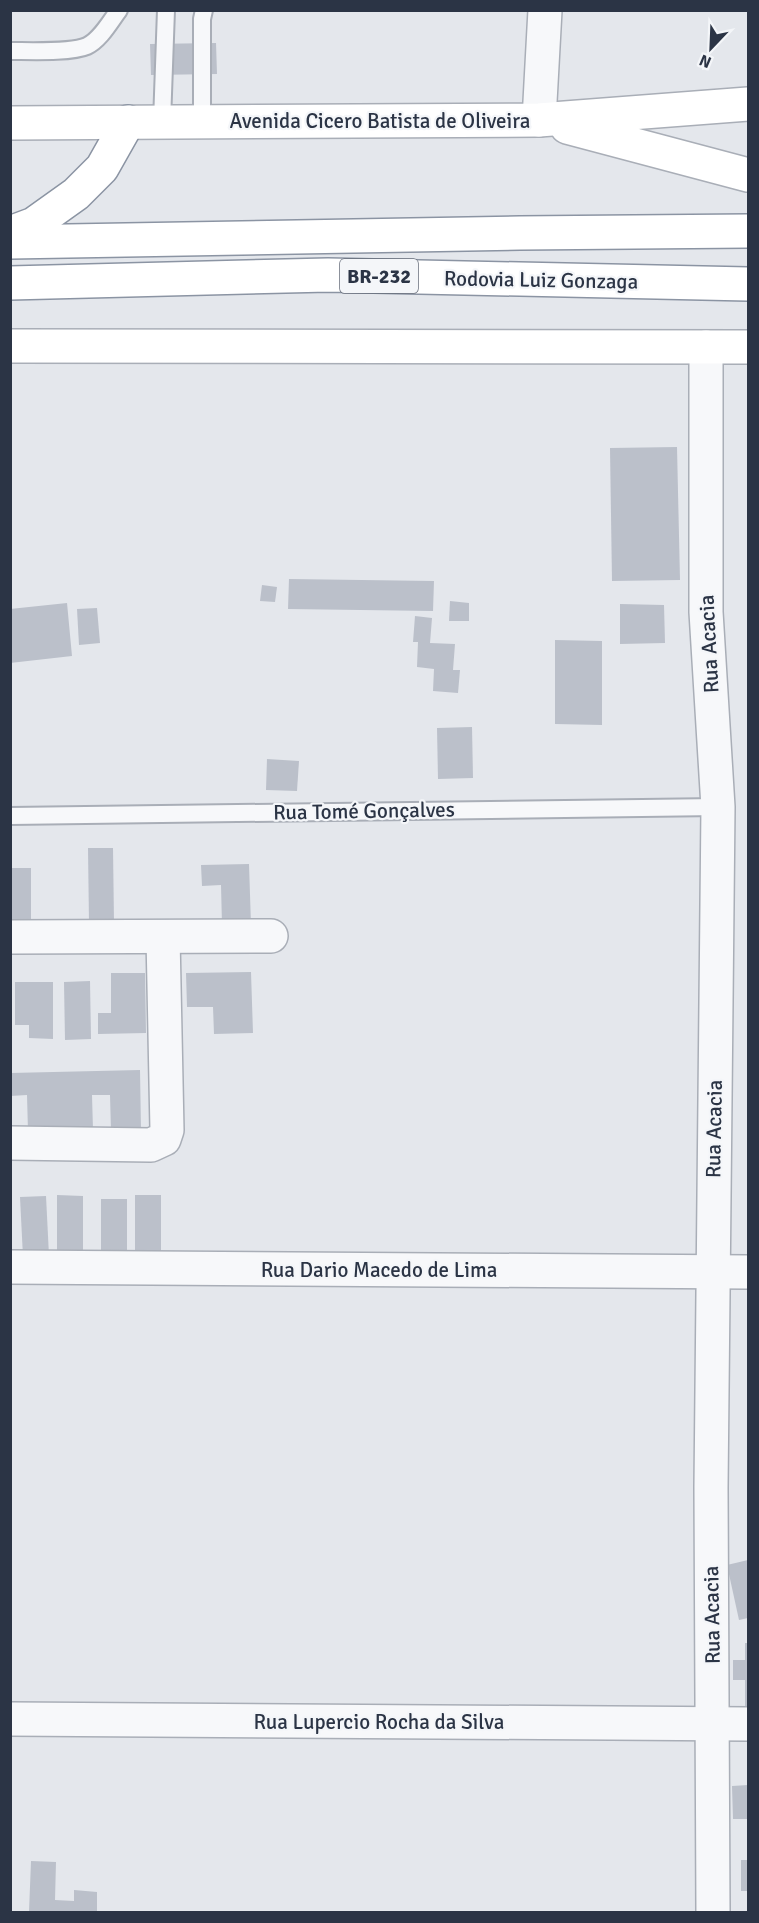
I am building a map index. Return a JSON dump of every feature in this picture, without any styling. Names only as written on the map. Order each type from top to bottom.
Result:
[{"type":"main road","name":"Avenida Cicero Batista de Oliveira","points":[[10,123],[539,120],[748,104]]},
{"type":"main road","points":[[539,120],[748,176]]},
{"type":"main road","points":[[10,233],[34,224],[76,194],[102,168],[128,122]]},
{"type":"main road","name":"BR-232","points":[[10,242],[748,231]]},
{"type":"main road","name":"Rodovia Luiz Gonzaga","points":[[10,283],[328,275],[748,284]]},
{"type":"main road","points":[[10,346],[748,347]]},
{"type":"street","points":[[539,120],[546,10]]},
{"type":"street","name":"Rua Acacia","points":[[706,346],[706,612],[718,807],[711,1488],[713,1912]]},
{"type":"street","points":[[10,937],[271,936]]},
{"type":"street","points":[[10,1143],[151,1145],[164,1139],[167,1130],[163,937]]},
{"type":"street","name":"Rua Dario Macedo de Lima","points":[[10,1267],[748,1272]]},
{"type":"street","name":"Rua Lupercio Rocha da Silva","points":[[10,1719],[748,1724]]},
{"type":"lane","points":[[10,51],[76,49],[88,46],[119,10]]},
{"type":"lane","points":[[162,122],[166,10]]},
{"type":"lane","points":[[202,122],[202,19],[204,10]]},
{"type":"lane","name":"Rua Tomé Gonçalves","points":[[10,816],[718,807]]},
{"type":"building","points":[[216,43],[217,74],[151,75],[150,44]]},
{"type":"building","points":[[677,447],[680,580],[612,581],[610,448]]},
{"type":"building","points":[[289,579],[434,581],[433,611],[288,609]]},
{"type":"building","points":[[262,585],[277,587],[275,602],[260,601]]},
{"type":"building","points":[[450,601],[469,603],[469,621],[449,621]]},
{"type":"building","points":[[67,603],[72,656],[10,663],[10,609]]},
{"type":"building","points":[[620,604],[664,605],[665,643],[620,644]]},
{"type":"building","points":[[97,608],[100,643],[79,645],[77,609]]},
{"type":"building","points":[[415,616],[432,618],[430,643],[455,644],[453,670],[460,670],[458,693],[433,691],[434,669],[417,667],[418,642],[413,642]]},
{"type":"building","points":[[555,640],[602,641],[602,725],[555,724]]},
{"type":"building","points":[[472,727],[473,778],[438,779],[437,728]]},
{"type":"building","points":[[267,759],[299,761],[297,791],[266,790]]},
{"type":"building","points":[[88,848],[113,848],[114,923],[89,923]]},
{"type":"building","points":[[249,864],[251,925],[222,925],[221,885],[202,886],[201,865]]},
{"type":"building","points":[[10,868],[31,868],[31,925],[10,925]]},
{"type":"building","points":[[251,972],[253,1033],[214,1034],[213,1007],[187,1007],[186,973]]},
{"type":"building","points":[[111,973],[145,973],[146,1033],[98,1034],[98,1013],[111,1013]]},
{"type":"building","points":[[90,981],[91,1039],[65,1040],[64,982]]},
{"type":"building","points":[[15,982],[53,982],[53,1039],[29,1038],[29,1025],[15,1025]]},
{"type":"building","points":[[140,1070],[141,1131],[111,1131],[110,1095],[92,1095],[93,1130],[28,1132],[27,1095],[10,1096],[10,1073]]},
{"type":"building","points":[[57,1195],[83,1196],[83,1253],[57,1253]]},
{"type":"building","points":[[135,1195],[161,1195],[161,1253],[135,1252]]},
{"type":"building","points":[[46,1196],[49,1256],[23,1257],[20,1197]]},
{"type":"building","points":[[101,1199],[127,1199],[127,1256],[101,1256]]},
{"type":"building","points":[[748,1560],[748,1618],[739,1620],[727,1565]]},
{"type":"building","points":[[745,1643],[748,1643],[748,1718],[745,1718],[745,1680],[733,1680],[733,1660],[745,1660]]},
{"type":"building","points":[[748,1785],[748,1819],[733,1819],[732,1786]]},
{"type":"building","points":[[741,1860],[748,1860],[748,1891],[741,1891]]},
{"type":"building","points":[[31,1861],[56,1862],[55,1900],[74,1901],[74,1890],[97,1892],[97,1912],[29,1912]]}]
